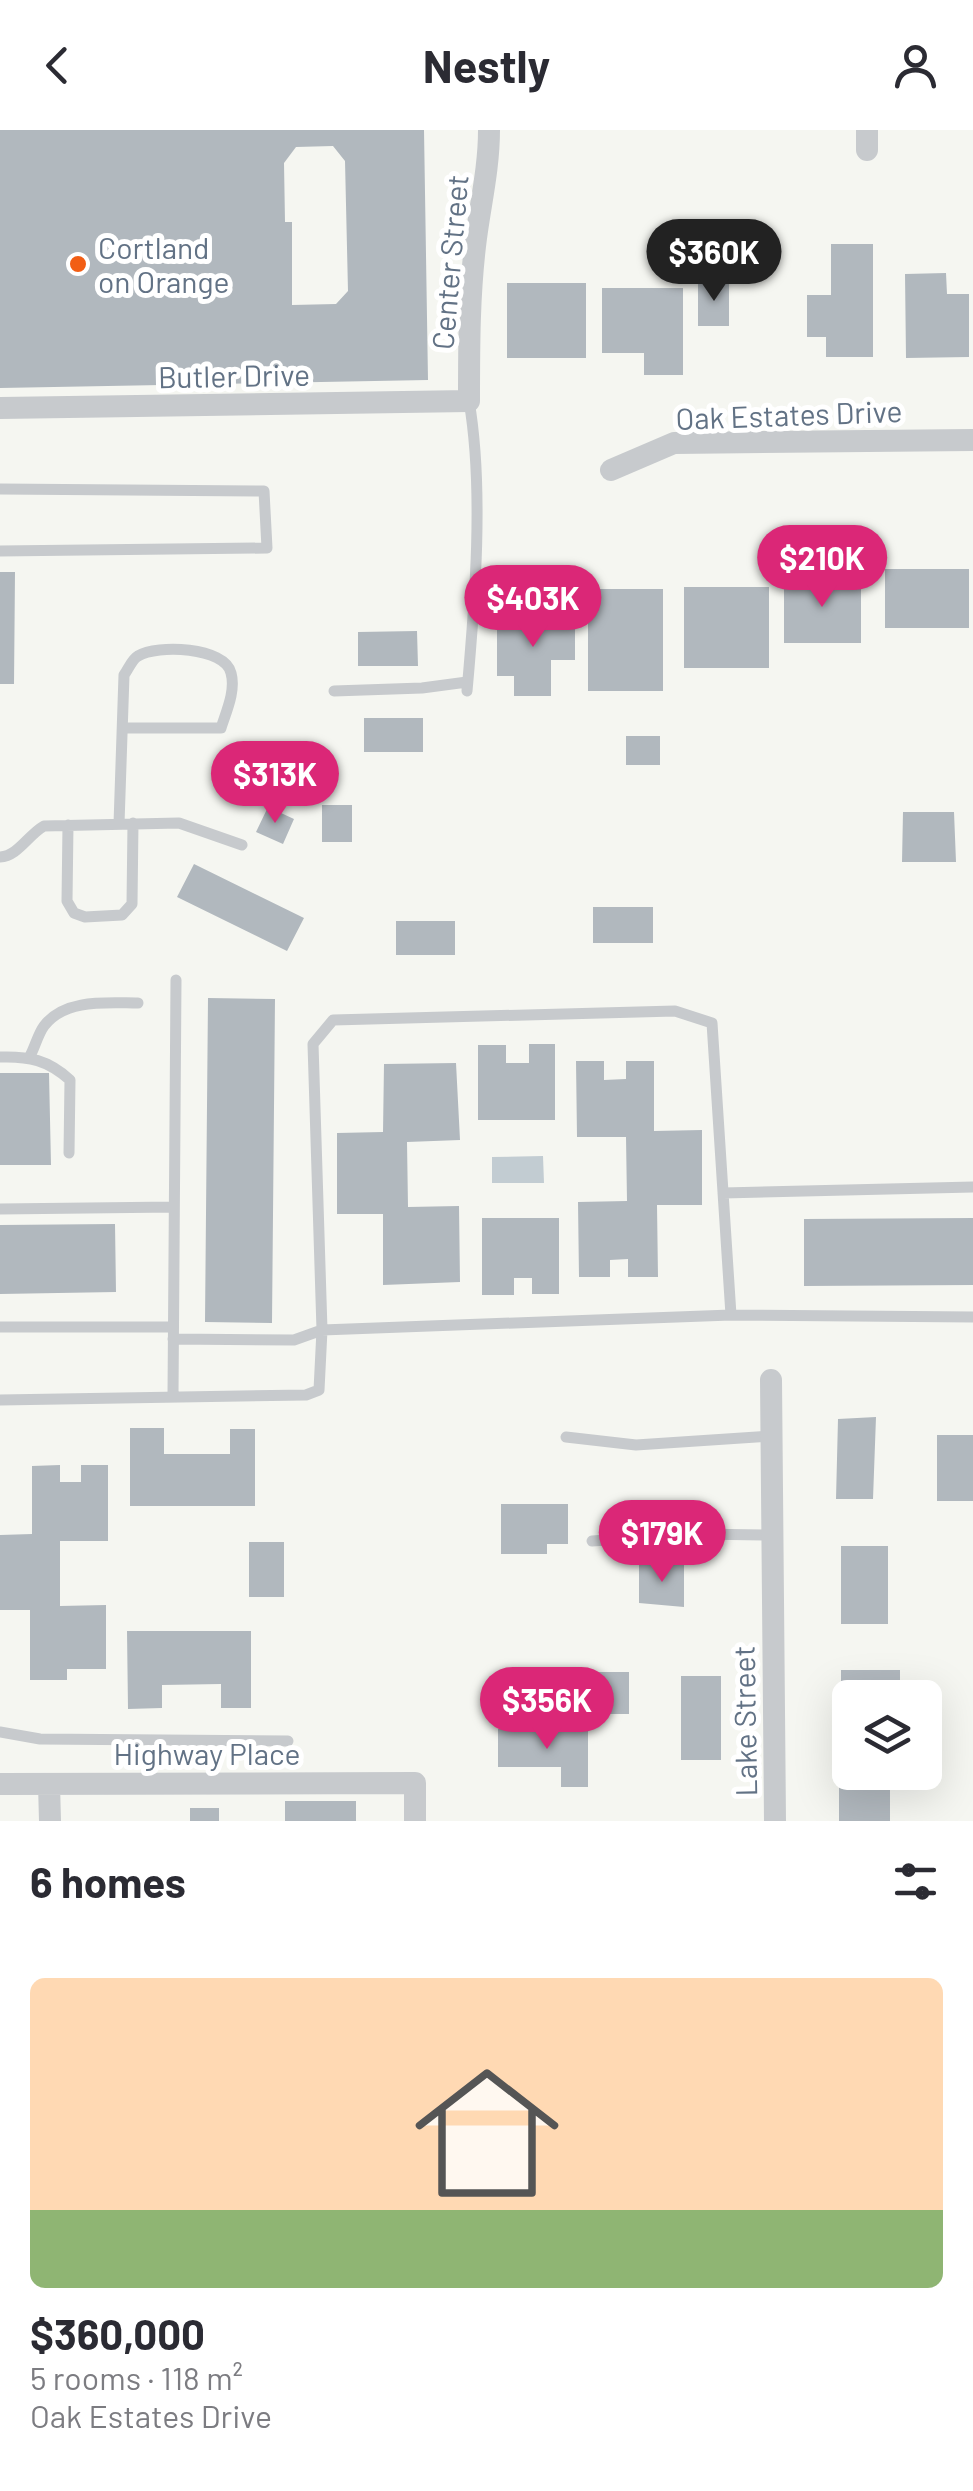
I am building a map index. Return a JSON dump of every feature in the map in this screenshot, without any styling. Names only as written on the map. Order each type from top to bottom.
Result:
[{"type":"street","name":"Center Street","points":[[469,401],[470,306],[489,159],[489,130]]},
{"type":"street","name":"Butler Drive","points":[[0,408],[469,401]]},
{"type":"street","name":"Oak Estates Drive","points":[[611,470],[674,444],[973,440]]},
{"type":"street","name":"Lake Street","points":[[771,1380],[775,1821]]},
{"type":"street","name":"Highway Place","points":[[0,1784],[415,1783],[415,1821]]},
{"type":"street","points":[[50,1784],[50,1821]]},
{"type":"lane","points":[[334,692],[467,686],[477,444],[469,401]]},
{"type":"lane","points":[[0,490],[264,491],[267,548],[0,551]]},
{"type":"lane","points":[[119,824],[124,675],[137,656],[158,650],[209,652],[224,661],[232,673],[231,696],[221,728],[124,728]]},
{"type":"lane","points":[[0,857],[12,854],[30,834],[44,826],[179,822],[242,844]]},
{"type":"lane","points":[[68,825],[67,901],[74,914],[85,916],[122,915],[132,904],[133,824]]},
{"type":"lane","points":[[173,1395],[176,980]]},
{"type":"lane","points":[[30,1056],[44,1026],[62,1012],[91,1002],[138,1002]]},
{"type":"lane","points":[[0,1400],[306,1395],[319,1390],[322,1330],[313,1044],[333,1020],[676,1011],[712,1023],[731,1316]]},
{"type":"lane","points":[[0,1057],[30,1056],[58,1069],[70,1080],[68,1154]]},
{"type":"lane","points":[[723,1193],[973,1188]]},
{"type":"lane","points":[[0,1209],[174,1207]]},
{"type":"lane","points":[[0,1327],[294,1340],[322,1330],[731,1316],[973,1317]]},
{"type":"lane","points":[[566,1437],[636,1445],[772,1436]]},
{"type":"lane","points":[[592,1541],[697,1534],[772,1535]]},
{"type":"lane","points":[[0,1732],[40,1740],[288,1741]]},
{"type":"shaded area","points":[[543,1156],[544,1183],[492,1183],[492,1157]]},
{"type":"building","name":"Cortland on Orange","points":[[0,130],[424,130],[428,380],[0,388]],"holes":[[[333,146],[345,161],[348,291],[336,304],[292,305],[292,222],[285,222],[284,163],[296,147]]]},
{"type":"building","points":[[831,244],[873,244],[873,357],[826,357],[826,337],[807,337],[807,295],[831,295]]},
{"type":"building","points":[[946,273],[947,294],[969,294],[969,357],[906,358],[905,274]]},
{"type":"building","points":[[698,282],[729,282],[729,326],[698,326]]},
{"type":"building","points":[[507,283],[586,283],[586,358],[507,358]]},
{"type":"building","points":[[602,288],[683,288],[683,375],[644,375],[644,353],[602,353]]},
{"type":"building","points":[[885,569],[969,569],[969,628],[885,628]]},
{"type":"building","points":[[0,572],[15,572],[14,684],[0,684]]},
{"type":"building","points":[[784,578],[861,578],[861,643],[784,643]]},
{"type":"building","points":[[684,587],[769,587],[769,668],[684,668]]},
{"type":"building","points":[[588,589],[663,589],[663,691],[588,691]]},
{"type":"building","points":[[497,615],[575,615],[575,660],[551,660],[551,696],[514,696],[514,676],[497,676]]},
{"type":"building","points":[[417,631],[418,666],[358,666],[358,632]]},
{"type":"building","points":[[364,718],[423,718],[423,752],[364,752]]},
{"type":"building","points":[[626,736],[660,736],[660,765],[626,765]]},
{"type":"building","points":[[322,805],[352,805],[352,842],[322,842]]},
{"type":"building","points":[[268,807],[294,819],[283,844],[256,832]]},
{"type":"building","points":[[903,812],[954,812],[956,862],[902,862]]},
{"type":"building","points":[[194,864],[304,918],[287,951],[177,897]]},
{"type":"building","points":[[593,907],[653,907],[653,943],[593,943]]},
{"type":"building","points":[[396,921],[455,921],[455,955],[396,955]]},
{"type":"building","points":[[208,998],[275,999],[272,1323],[205,1322]]},
{"type":"building","points":[[529,1044],[555,1044],[555,1120],[478,1120],[478,1045],[506,1045],[506,1063],[529,1063]]},
{"type":"building","points":[[576,1061],[604,1061],[604,1080],[626,1079],[626,1061],[654,1061],[654,1131],[702,1130],[702,1205],[657,1205],[658,1277],[628,1277],[628,1259],[610,1260],[610,1277],[579,1277],[578,1202],[627,1201],[626,1137],[577,1137]]},
{"type":"building","points":[[456,1063],[460,1140],[407,1142],[408,1207],[459,1206],[460,1282],[383,1285],[383,1214],[337,1214],[337,1133],[383,1132],[384,1064]]},
{"type":"building","points":[[0,1073],[49,1073],[51,1165],[0,1165]]},
{"type":"building","points":[[482,1218],[559,1218],[559,1294],[532,1294],[532,1278],[514,1278],[514,1295],[482,1295]]},
{"type":"building","points":[[973,1218],[973,1285],[804,1286],[804,1219]]},
{"type":"building","points":[[115,1224],[116,1292],[0,1294],[0,1225]]},
{"type":"building","points":[[876,1417],[873,1499],[836,1499],[838,1419]]},
{"type":"building","points":[[130,1428],[164,1428],[164,1454],[230,1454],[230,1429],[255,1429],[255,1506],[130,1506]]},
{"type":"building","points":[[937,1435],[973,1435],[973,1501],[937,1501]]},
{"type":"building","points":[[60,1465],[60,1482],[81,1482],[81,1465],[108,1465],[108,1541],[60,1541],[60,1606],[106,1605],[106,1669],[67,1669],[67,1680],[30,1680],[30,1610],[0,1610],[0,1535],[32,1534],[32,1466]]},
{"type":"building","points":[[501,1504],[568,1504],[568,1544],[547,1544],[547,1554],[501,1554]]},
{"type":"building","points":[[249,1542],[284,1542],[284,1597],[249,1597]]},
{"type":"building","points":[[841,1546],[888,1546],[888,1624],[841,1624]]},
{"type":"building","points":[[639,1565],[684,1565],[684,1607],[639,1603]]},
{"type":"building","points":[[127,1631],[251,1631],[251,1708],[221,1708],[221,1684],[162,1685],[162,1708],[128,1709]]},
{"type":"building","points":[[841,1670],[900,1670],[900,1680],[841,1680]]},
{"type":"building","points":[[597,1672],[629,1672],[629,1714],[597,1714]]},
{"type":"building","points":[[681,1676],[721,1676],[721,1760],[681,1760]]},
{"type":"building","points":[[498,1729],[588,1729],[588,1787],[561,1787],[561,1767],[498,1767]]},
{"type":"building","points":[[839,1790],[890,1790],[890,1821],[839,1821]]},
{"type":"building","points":[[285,1801],[356,1801],[356,1821],[285,1821]]},
{"type":"building","points":[[190,1808],[219,1808],[219,1821],[190,1821]]},
{"type":"place","name":"Cortland on Orange","points":[[78,264]]}]
